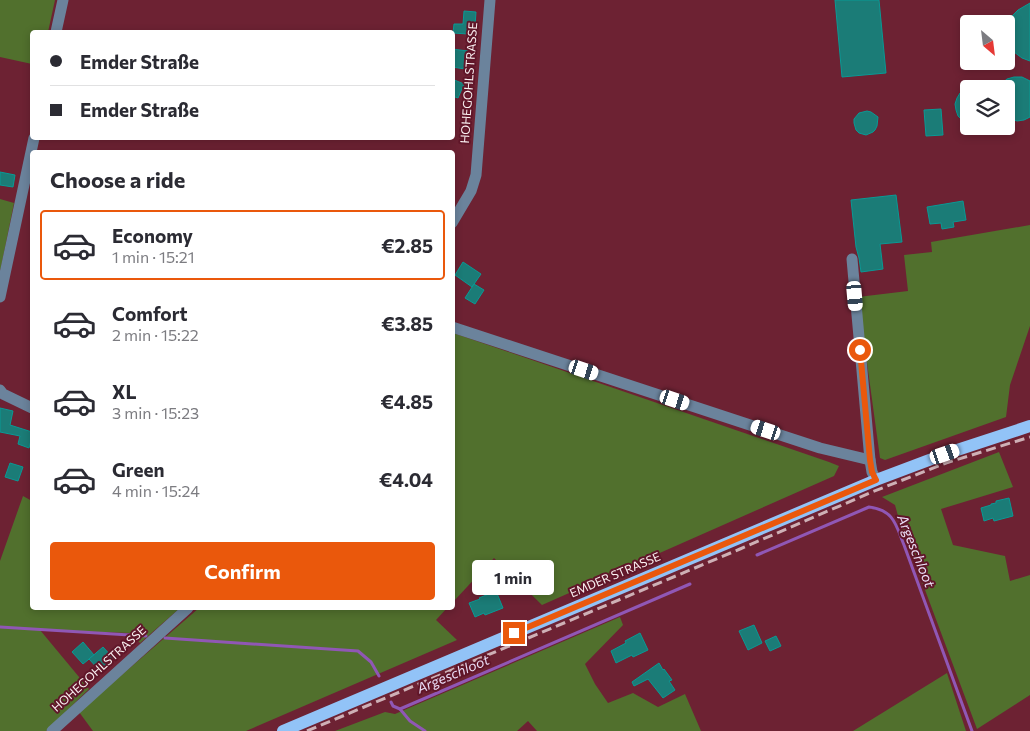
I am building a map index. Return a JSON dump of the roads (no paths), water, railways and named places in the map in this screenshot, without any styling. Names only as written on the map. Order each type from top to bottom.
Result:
[{"type":"main road","name":"EMDER STRASSE","points":[[283,731],[876,480],[945,454],[1030,426]]},
{"type":"street","points":[[56,30],[63,0]]},
{"type":"street","name":"HOHEGOHLSTRASSE","points":[[455,218],[471,191],[476,175],[490,0]]},
{"type":"street","points":[[0,297],[30,157]]},
{"type":"street","points":[[852,260],[870,460],[872,472],[876,480]]},
{"type":"street","points":[[455,328],[820,448],[870,460]]},
{"type":"street","points":[[0,390],[3,394],[30,407]]},
{"type":"street","name":"HOHEGOHLSTRASSE","points":[[52,731],[186,610]]},
{"type":"waterway","name":"Argeschloot","points":[[757,555],[869,507],[884,511],[889,515],[899,531],[972,731]]},
{"type":"waterway","name":"Argeschloot","points":[[391,702],[393,706],[400,709],[690,584]]},
{"type":"waterway","name":"Argeschloot","points":[[0,627],[146,636]]},
{"type":"waterway","name":"Argeschloot","points":[[165,638],[358,651],[371,662],[379,676]]},
{"type":"waterway","points":[[400,709],[410,721],[425,731]]},
{"type":"railway","points":[[307,731],[872,492],[946,463],[1030,437]]}]
